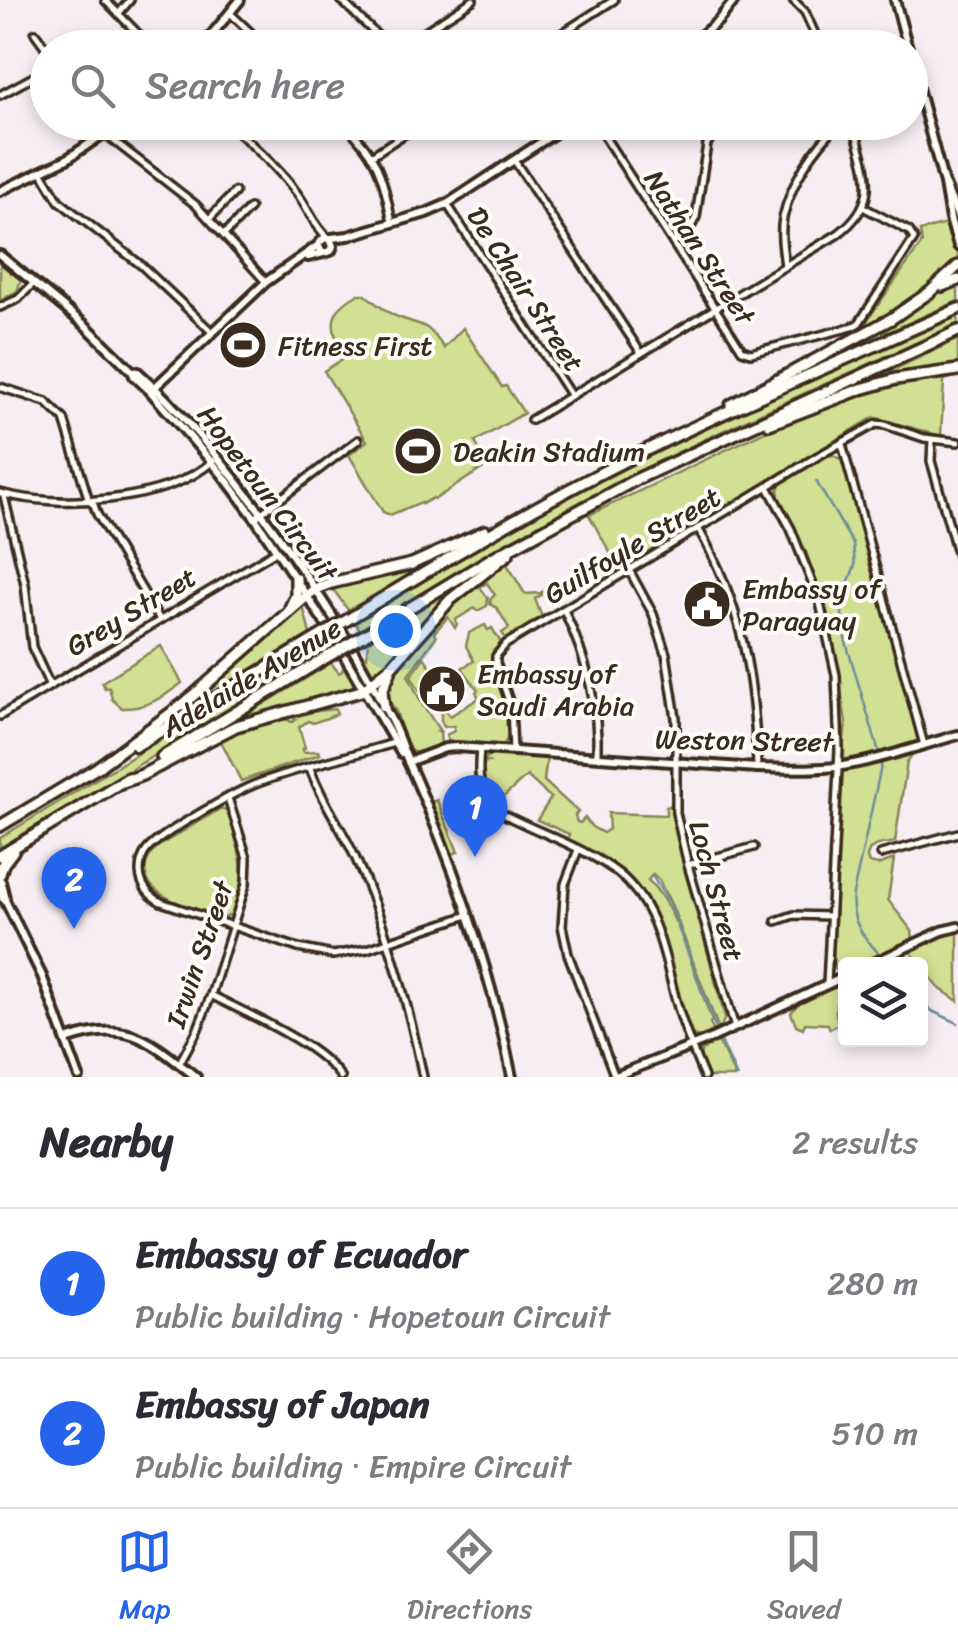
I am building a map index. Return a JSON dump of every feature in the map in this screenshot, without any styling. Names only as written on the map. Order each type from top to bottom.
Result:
[{"type":"highway","points":[[681,435],[871,331],[930,292],[958,266]]},
{"type":"highway","points":[[930,292],[958,280]]},
{"type":"highway","name":"Adelaide Avenue","points":[[0,826],[551,499],[958,308]]},
{"type":"highway","name":"Adelaide Avenue","points":[[0,856],[538,532],[635,480],[958,330]]},
{"type":"highway","points":[[706,446],[732,440],[861,389],[896,379],[958,370]]},
{"type":"highway","points":[[98,767],[186,702],[282,617],[327,584],[421,561],[551,499]]},
{"type":"highway","points":[[123,782],[236,726],[351,695],[367,686],[397,661],[450,600],[538,532]]},
{"type":"highway","points":[[282,617],[295,599],[296,578]]},
{"type":"highway","points":[[384,707],[383,688],[397,661]]},
{"type":"highway","points":[[0,874],[18,845]]},
{"type":"highway","points":[[0,882],[2,896]]},
{"type":"street","points":[[105,0],[134,30]]},
{"type":"street","points":[[118,14],[130,0]]},
{"type":"street","points":[[216,30],[240,0]]},
{"type":"street","points":[[340,0],[371,30]]},
{"type":"street","points":[[568,30],[614,0]]},
{"type":"street","points":[[708,30],[735,0]]},
{"type":"street","points":[[794,0],[813,30]]},
{"type":"street","points":[[895,0],[903,30]]},
{"type":"street","points":[[426,30],[470,1]]},
{"type":"street","points":[[230,13],[248,30]]},
{"type":"street","points":[[0,95],[30,79]]},
{"type":"street","points":[[928,130],[957,242]]},
{"type":"street","points":[[0,192],[42,173],[95,140]]},
{"type":"street","points":[[113,140],[196,205],[266,282]]},
{"type":"street","points":[[246,140],[300,195],[325,244]]},
{"type":"street","points":[[358,140],[382,180],[392,222]]},
{"type":"street","points":[[371,156],[395,140]]},
{"type":"street","points":[[152,389],[266,282],[302,258],[325,244],[446,204],[545,140]]},
{"type":"street","name":"Nathan Street","points":[[607,140],[742,350],[751,353],[860,323],[914,239],[909,231],[863,208]]},
{"type":"street","points":[[673,244],[696,217],[710,140]]},
{"type":"street","points":[[785,266],[783,218],[823,140]]},
{"type":"street","points":[[531,420],[852,223],[863,208],[868,187],[857,140]]},
{"type":"street","points":[[514,160],[642,353]]},
{"type":"street","points":[[42,173],[59,201],[141,265],[212,332]]},
{"type":"street","points":[[944,184],[958,218],[957,242]]},
{"type":"street","points":[[209,219],[235,192]]},
{"type":"street","name":"De Chair Street","points":[[446,204],[571,396]]},
{"type":"street","points":[[224,236],[250,208]]},
{"type":"street","name":"Hopetoun Circuit","points":[[0,254],[85,325],[132,371],[138,372],[215,460],[312,593],[397,741],[438,831],[489,980],[512,1077]]},
{"type":"street","points":[[0,307],[18,299],[34,282]]},
{"type":"street","points":[[0,386],[46,402],[64,419],[88,501],[94,505],[160,620]]},
{"type":"street","name":"Guilfoyle Street","points":[[513,751],[510,707],[496,662],[506,644],[876,424],[932,440]]},
{"type":"street","points":[[258,516],[358,440]]},
{"type":"street","points":[[958,442],[932,440],[930,461],[958,556]]},
{"type":"street","points":[[842,443],[924,744]]},
{"type":"street","points":[[50,686],[32,647],[25,584],[2,494],[48,501],[88,501],[152,490],[186,479],[215,460]]},
{"type":"street","points":[[768,487],[792,529],[816,592],[826,624],[838,700],[827,984]]},
{"type":"street","points":[[698,528],[731,597],[746,652],[757,734],[757,768]]},
{"type":"street","name":"Hopetoun Circuit","points":[[281,548],[296,578],[312,593]]},
{"type":"street","name":"Grey Street","points":[[0,716],[281,548]]},
{"type":"street","name":"Loch Street","points":[[629,570],[652,614],[666,654],[676,718],[676,813],[735,1028]]},
{"type":"street","points":[[564,610],[580,645],[592,690],[598,756]]},
{"type":"street","name":"Hopetoun Circuit","points":[[367,686],[384,707],[397,741]]},
{"type":"street","name":"Weston Street","points":[[408,762],[445,748],[788,769],[837,766],[958,736]]},
{"type":"street","points":[[397,741],[252,786],[228,798],[159,839],[145,852],[140,868],[144,886],[153,898],[233,927],[332,955],[351,954],[468,916]]},
{"type":"street","points":[[480,749],[478,775],[488,802],[501,813],[619,874],[636,890],[652,916],[675,999],[704,1077]]},
{"type":"street","points":[[310,768],[355,856],[387,942],[423,1077]]},
{"type":"street","name":"Irwin Street","points":[[179,1064],[211,995],[246,884],[247,858],[228,798]]},
{"type":"street","points":[[881,854],[958,833]]},
{"type":"street","points":[[688,866],[754,848]]},
{"type":"street","points":[[578,850],[565,884],[562,926],[568,954],[614,1077],[718,1036],[838,979]]},
{"type":"street","points":[[2,896],[42,976],[78,1077]]},
{"type":"street","points":[[776,922],[794,915],[830,916]]},
{"type":"street","points":[[886,957],[958,927]]},
{"type":"street","points":[[211,995],[300,1042],[342,1077]]},
{"type":"street","points":[[66,1040],[98,1030],[128,1032],[196,1077]]},
{"type":"green space","points":[[946,224],[949,237],[958,235],[958,301],[888,332],[861,329],[922,243],[920,231]]},
{"type":"green space","points":[[0,264],[21,280],[17,291],[0,301]]},
{"type":"green space","points":[[359,294],[394,315],[424,326],[444,348],[463,328],[524,413],[475,442],[488,465],[435,499],[390,515],[383,512],[349,455],[367,441],[324,371],[343,359],[334,330],[335,315]]},
{"type":"green space","points":[[958,316],[958,324],[597,493],[361,631],[354,621],[637,462]]},
{"type":"green space","points":[[958,339],[958,376],[944,380],[941,436],[874,417],[620,570],[589,515]]},
{"type":"green space","points":[[826,456],[842,460],[921,742],[907,762],[895,842],[874,847],[867,858],[869,863],[878,865],[894,859],[888,900],[912,931],[913,939],[874,957],[838,957],[838,970],[833,965],[846,722],[829,618],[778,489],[782,482]]},
{"type":"green space","points":[[445,553],[348,610],[332,588]]},
{"type":"green space","points":[[504,559],[525,594],[551,587],[535,599],[542,617],[506,639],[502,633],[509,628],[497,608],[490,604],[495,595],[487,583],[480,587],[488,598],[487,606],[455,620],[455,628],[448,617],[408,675],[440,731],[436,731],[440,733],[441,745],[412,752],[387,695],[390,678],[436,621]]},
{"type":"green space","points":[[461,583],[398,656],[373,677],[358,653],[367,657],[368,641]]},
{"type":"green space","points":[[303,606],[310,634],[180,711]]},
{"type":"green space","points":[[485,625],[488,630],[492,628],[501,643],[493,651],[491,662],[506,706],[509,736],[498,746],[449,744],[446,735],[454,731],[454,726],[444,727],[441,708],[450,716],[479,698],[478,690],[462,668],[474,661],[466,646],[469,633]]},
{"type":"green space","points":[[318,643],[325,653],[0,848],[0,838]]},
{"type":"green space","points":[[161,646],[182,683],[154,701],[122,708],[102,682]]},
{"type":"green space","points":[[424,657],[433,670],[439,667],[444,676],[432,686],[439,696],[435,698],[428,693],[422,695],[411,676]]},
{"type":"green space","points":[[344,660],[352,690],[218,732],[331,663],[341,672]]},
{"type":"green space","points":[[335,709],[337,714],[299,727],[304,752],[320,754],[241,781],[220,739],[281,717],[292,722],[296,719],[293,714]]},
{"type":"green space","points":[[491,754],[547,757],[544,781],[578,812],[577,822],[585,818],[603,833],[609,829],[608,813],[666,815],[666,807],[671,805],[725,1018],[719,1030],[672,906],[659,880],[653,874],[648,880],[669,909],[686,946],[712,1021],[714,1033],[706,1036],[698,1037],[688,1031],[659,926],[637,889],[609,864],[567,842],[569,834],[537,820],[551,798],[527,776],[499,801],[491,788],[498,802],[494,803],[484,784],[482,768]]},
{"type":"green space","points":[[437,800],[458,852],[452,854],[430,802]]},
{"type":"green space","points":[[220,809],[228,813],[242,875],[237,901],[231,915],[225,917],[164,896],[146,876],[147,863],[157,847]]},
{"type":"green space","points":[[958,932],[958,1001],[939,988],[928,974],[928,957],[915,957],[910,951]]},
{"type":"green space","points":[[838,988],[838,1024],[830,1029],[828,1024],[805,1023],[803,1028],[796,1025],[791,1013],[798,1003]]},
{"type":"green space","points":[[718,1041],[736,1077],[707,1077],[701,1051]]},
{"type":"waterway","points":[[816,481],[853,544],[855,565],[843,597],[842,617],[882,762],[853,905],[857,925],[882,957]]},
{"type":"waterway","points":[[653,877],[670,905],[717,1032]]},
{"type":"waterway","points":[[928,1007],[958,1023]]},
{"type":"waterway","points":[[720,1039],[737,1077]]},
{"type":"place","name":"Fitness First","points":[[243,345]]},
{"type":"place","name":"Deakin Stadium","points":[[418,451]]},
{"type":"place","name":"Embassy of Paraguay","points":[[707,604]]},
{"type":"place","name":"Embassy of Saudi Arabia","points":[[442,689]]},
{"type":"place","name":"Embassy of Ecuador","points":[[475,857]]},
{"type":"place","name":"Embassy of Japan","points":[[74,929]]}]
